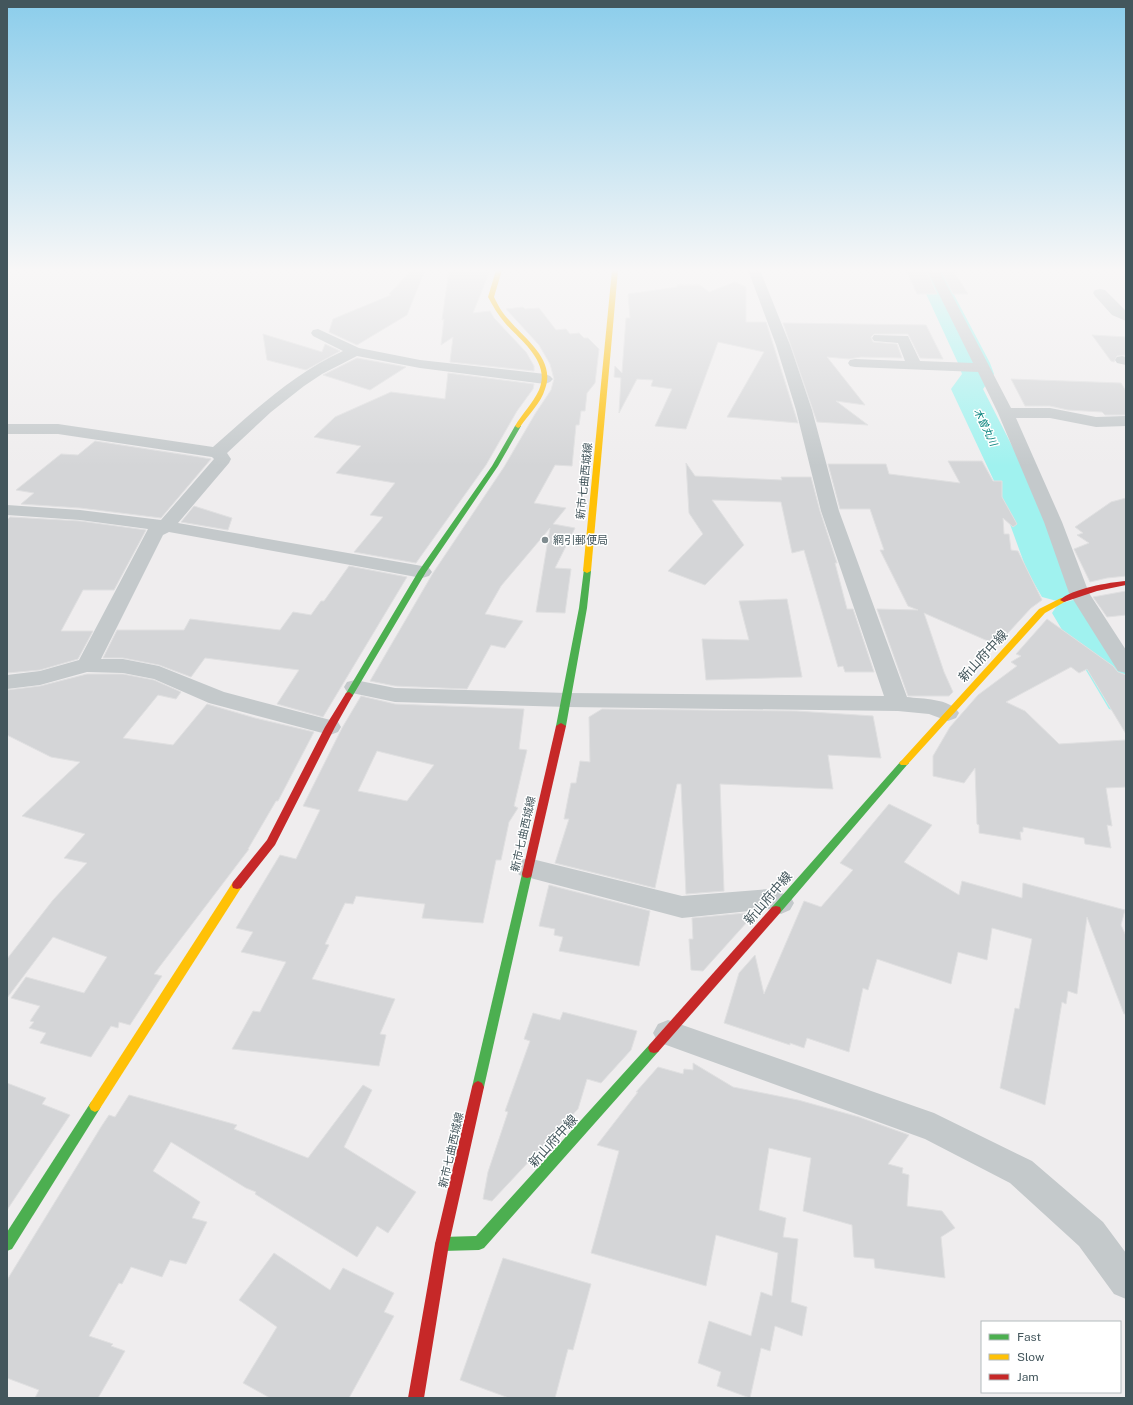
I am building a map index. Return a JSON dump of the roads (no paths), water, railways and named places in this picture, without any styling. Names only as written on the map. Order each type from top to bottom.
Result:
[{"type":"main road","points":[[7,1244],[236,886],[271,842],[330,727],[422,572],[495,466],[526,412],[542,390],[545,378],[542,365],[533,349],[520,336]]},
{"type":"main road","name":"新市七曲西城線","points":[[416,1398],[442,1244],[567,700],[584,600],[609,336]]},
{"type":"main road","name":"新山府中線","points":[[442,1244],[479,1243],[668,1033],[948,713],[1042,611],[1079,592],[1106,585],[1126,583]]},
{"type":"street","points":[[323,336],[355,351],[420,364],[545,378]]},
{"type":"street","points":[[779,336],[804,410],[830,511],[898,704]]},
{"type":"street","points":[[966,336],[1006,413],[1053,522],[1079,592],[1126,666]]},
{"type":"street","points":[[879,338],[902,339],[914,366]]},
{"type":"street","points":[[217,453],[277,398],[296,383],[340,357],[355,351]]},
{"type":"street","points":[[855,363],[983,368]]},
{"type":"street","points":[[1006,413],[1050,414],[1096,422],[1126,421]]},
{"type":"street","points":[[7,429],[58,429],[217,453],[224,459],[166,526],[155,532],[87,666]]},
{"type":"street","points":[[7,510],[80,515],[166,526],[422,572]]},
{"type":"street","points":[[7,682],[40,678],[87,666],[123,666],[159,673],[217,698],[330,727]]},
{"type":"street","points":[[355,687],[395,695],[567,700],[898,704],[932,707],[948,713]]},
{"type":"street","points":[[528,868],[682,907],[769,899],[781,903]]},
{"type":"street","points":[[668,1033],[934,1128],[1021,1172],[1091,1234],[1126,1282]]},
{"type":"waterway","name":"木曽丸川","points":[[960,336],[978,374],[967,389],[1013,483],[1047,571],[1057,588]]},
{"type":"waterway","name":"木曽丸川","points":[[1073,613],[1126,698]]},
{"type":"place","name":"網引郵便局","points":[[545,540]]}]
